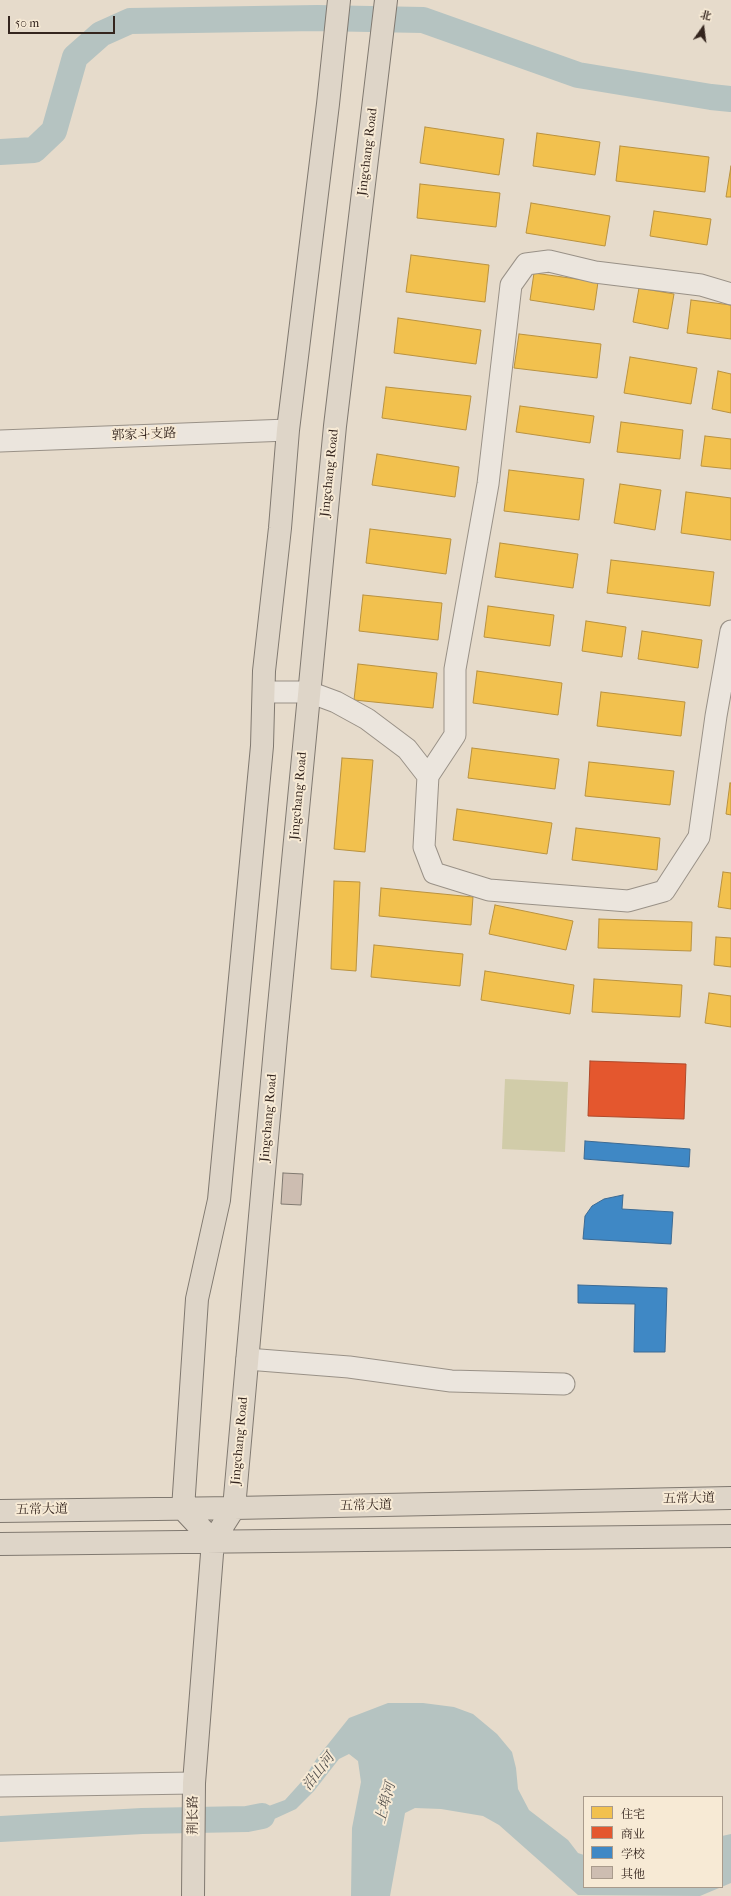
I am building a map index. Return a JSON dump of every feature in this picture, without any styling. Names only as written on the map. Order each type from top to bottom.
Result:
[{"type":"main road","points":[[213,1541],[183,1509],[197,1299],[219,1200],[262,753],[264,671],[280,528],[288,430],[339,0]]},
{"type":"main road","name":"Jingchang Road","points":[[194,1783],[213,1541],[234,1508],[335,426],[386,0]]},
{"type":"main road","name":"五常大道","points":[[0,1511],[183,1509],[731,1498]]},
{"type":"main road","points":[[0,1544],[731,1536]]},
{"type":"main road","name":"荆长路","points":[[193,1896],[194,1783]]},
{"type":"street","points":[[731,294],[701,285],[595,272],[548,262],[526,264],[511,285],[488,484],[455,669],[455,735],[428,776],[424,847],[434,874],[489,890],[628,901],[664,890],[699,837],[716,716],[731,631]]},
{"type":"street","name":"郭家斗支路","points":[[0,441],[288,430]]},
{"type":"street","points":[[264,692],[309,692],[336,702],[367,719],[407,749],[428,776]]},
{"type":"street","points":[[247,1359],[354,1368],[451,1381],[564,1384]]},
{"type":"street","points":[[0,1786],[194,1783]]},
{"type":"shaded area","points":[[505,1079],[568,1082],[565,1152],[502,1149]]},
{"type":"water","name":"上埠河","points":[[388,1703],[423,1703],[454,1707],[473,1714],[497,1734],[512,1752],[516,1768],[518,1789],[529,1810],[568,1840],[578,1853],[583,1855],[583,1888],[719,1888],[700,1896],[578,1895],[499,1825],[483,1816],[441,1809],[415,1808],[405,1813],[390,1896],[351,1896],[352,1828],[361,1782],[358,1761],[349,1754],[339,1759],[314,1791],[296,1809],[272,1820],[247,1828],[227,1831],[227,1808],[266,1807],[285,1800],[303,1780],[317,1758],[349,1718]]},
{"type":"water","points":[[731,1834],[731,1883],[723,1887],[723,1836]]},
{"type":"building: 住宅","points":[[425,127],[504,139],[499,175],[420,163]]},
{"type":"building: 住宅","points":[[537,133],[600,142],[595,175],[533,166]]},
{"type":"building: 住宅","points":[[620,146],[709,157],[705,192],[616,181]]},
{"type":"building: 住宅","points":[[731,166],[731,197],[726,197]]},
{"type":"building: 住宅","points":[[420,184],[500,193],[496,227],[417,218]]},
{"type":"building: 住宅","points":[[531,203],[610,216],[605,246],[526,233]]},
{"type":"building: 住宅","points":[[654,211],[711,219],[707,245],[650,236]]},
{"type":"building: 住宅","points":[[411,255],[489,265],[485,302],[406,292]]},
{"type":"building: 住宅","points":[[534,273],[598,282],[594,310],[530,300]]},
{"type":"building: 住宅","points":[[639,288],[674,294],[668,329],[633,322]]},
{"type":"building: 住宅","points":[[691,300],[731,305],[731,339],[687,333]]},
{"type":"building: 住宅","points":[[398,318],[481,330],[476,364],[394,353]]},
{"type":"building: 住宅","points":[[519,334],[601,344],[597,378],[514,368]]},
{"type":"building: 住宅","points":[[630,357],[697,368],[691,404],[624,393]]},
{"type":"building: 住宅","points":[[718,371],[731,374],[731,413],[712,409]]},
{"type":"building: 住宅","points":[[386,387],[471,396],[466,430],[382,418]]},
{"type":"building: 住宅","points":[[520,406],[594,416],[590,443],[516,432]]},
{"type":"building: 住宅","points":[[621,422],[683,430],[680,459],[617,452]]},
{"type":"building: 住宅","points":[[705,436],[731,439],[731,469],[701,466]]},
{"type":"building: 住宅","points":[[377,454],[459,467],[455,497],[372,485]]},
{"type":"building: 住宅","points":[[509,470],[584,479],[579,520],[504,511]]},
{"type":"building: 住宅","points":[[620,484],[661,490],[655,530],[614,523]]},
{"type":"building: 住宅","points":[[686,492],[731,498],[731,540],[681,533]]},
{"type":"building: 住宅","points":[[370,529],[451,539],[446,574],[366,563]]},
{"type":"building: 住宅","points":[[500,543],[578,554],[573,588],[495,577]]},
{"type":"building: 住宅","points":[[611,560],[714,572],[710,606],[607,593]]},
{"type":"building: 住宅","points":[[363,595],[442,603],[438,640],[359,631]]},
{"type":"building: 住宅","points":[[488,606],[554,615],[550,646],[484,637]]},
{"type":"building: 住宅","points":[[586,621],[626,627],[622,657],[582,651]]},
{"type":"building: 住宅","points":[[642,631],[702,640],[698,668],[638,659]]},
{"type":"building: 住宅","points":[[358,664],[437,673],[433,708],[354,700]]},
{"type":"building: 住宅","points":[[477,671],[562,683],[558,715],[473,703]]},
{"type":"building: 住宅","points":[[601,692],[685,702],[681,736],[597,726]]},
{"type":"building: 住宅","points":[[472,748],[559,759],[555,789],[468,778]]},
{"type":"building: 住宅","points":[[342,758],[373,760],[365,852],[334,849]]},
{"type":"building: 住宅","points":[[589,762],[674,771],[670,805],[585,796]]},
{"type":"building: 住宅","points":[[731,783],[731,815],[726,814]]},
{"type":"building: 住宅","points":[[457,809],[552,823],[547,854],[453,840]]},
{"type":"building: 住宅","points":[[576,828],[660,838],[657,870],[572,860]]},
{"type":"building: 住宅","points":[[723,872],[731,873],[731,909],[718,907]]},
{"type":"building: 住宅","points":[[334,881],[360,882],[356,971],[331,969]]},
{"type":"building: 住宅","points":[[381,888],[473,897],[471,925],[379,916]]},
{"type":"building: 住宅","points":[[495,905],[573,921],[566,950],[489,934]]},
{"type":"building: 住宅","points":[[599,919],[692,922],[691,951],[598,948]]},
{"type":"building: 住宅","points":[[716,937],[731,938],[731,967],[714,965]]},
{"type":"building: 住宅","points":[[374,945],[463,954],[460,986],[371,977]]},
{"type":"building: 住宅","points":[[485,971],[574,985],[570,1014],[481,1000]]},
{"type":"building: 住宅","points":[[594,979],[682,985],[680,1017],[592,1012]]},
{"type":"building: 住宅","points":[[709,993],[731,996],[731,1027],[705,1023]]},
{"type":"building: 商业","points":[[590,1061],[686,1064],[684,1119],[588,1116]]},
{"type":"building: 学校","points":[[585,1141],[690,1149],[689,1167],[584,1159]]},
{"type":"building: 学校","points":[[623,1195],[622,1209],[673,1212],[671,1244],[583,1239],[585,1216],[592,1206],[604,1199]]},
{"type":"building: 学校","points":[[578,1285],[667,1288],[665,1352],[634,1352],[635,1304],[578,1303]]},
{"type":"building: 其他","points":[[283,1173],[303,1174],[301,1205],[281,1204]]},
{"type":"waterway","points":[[0,152],[34,150],[54,131],[75,57],[101,34],[130,21],[317,18],[423,20],[578,75],[731,99]]},
{"type":"waterway","name":"沿山河","points":[[0,1829],[142,1821],[247,1819],[262,1816]]}]
